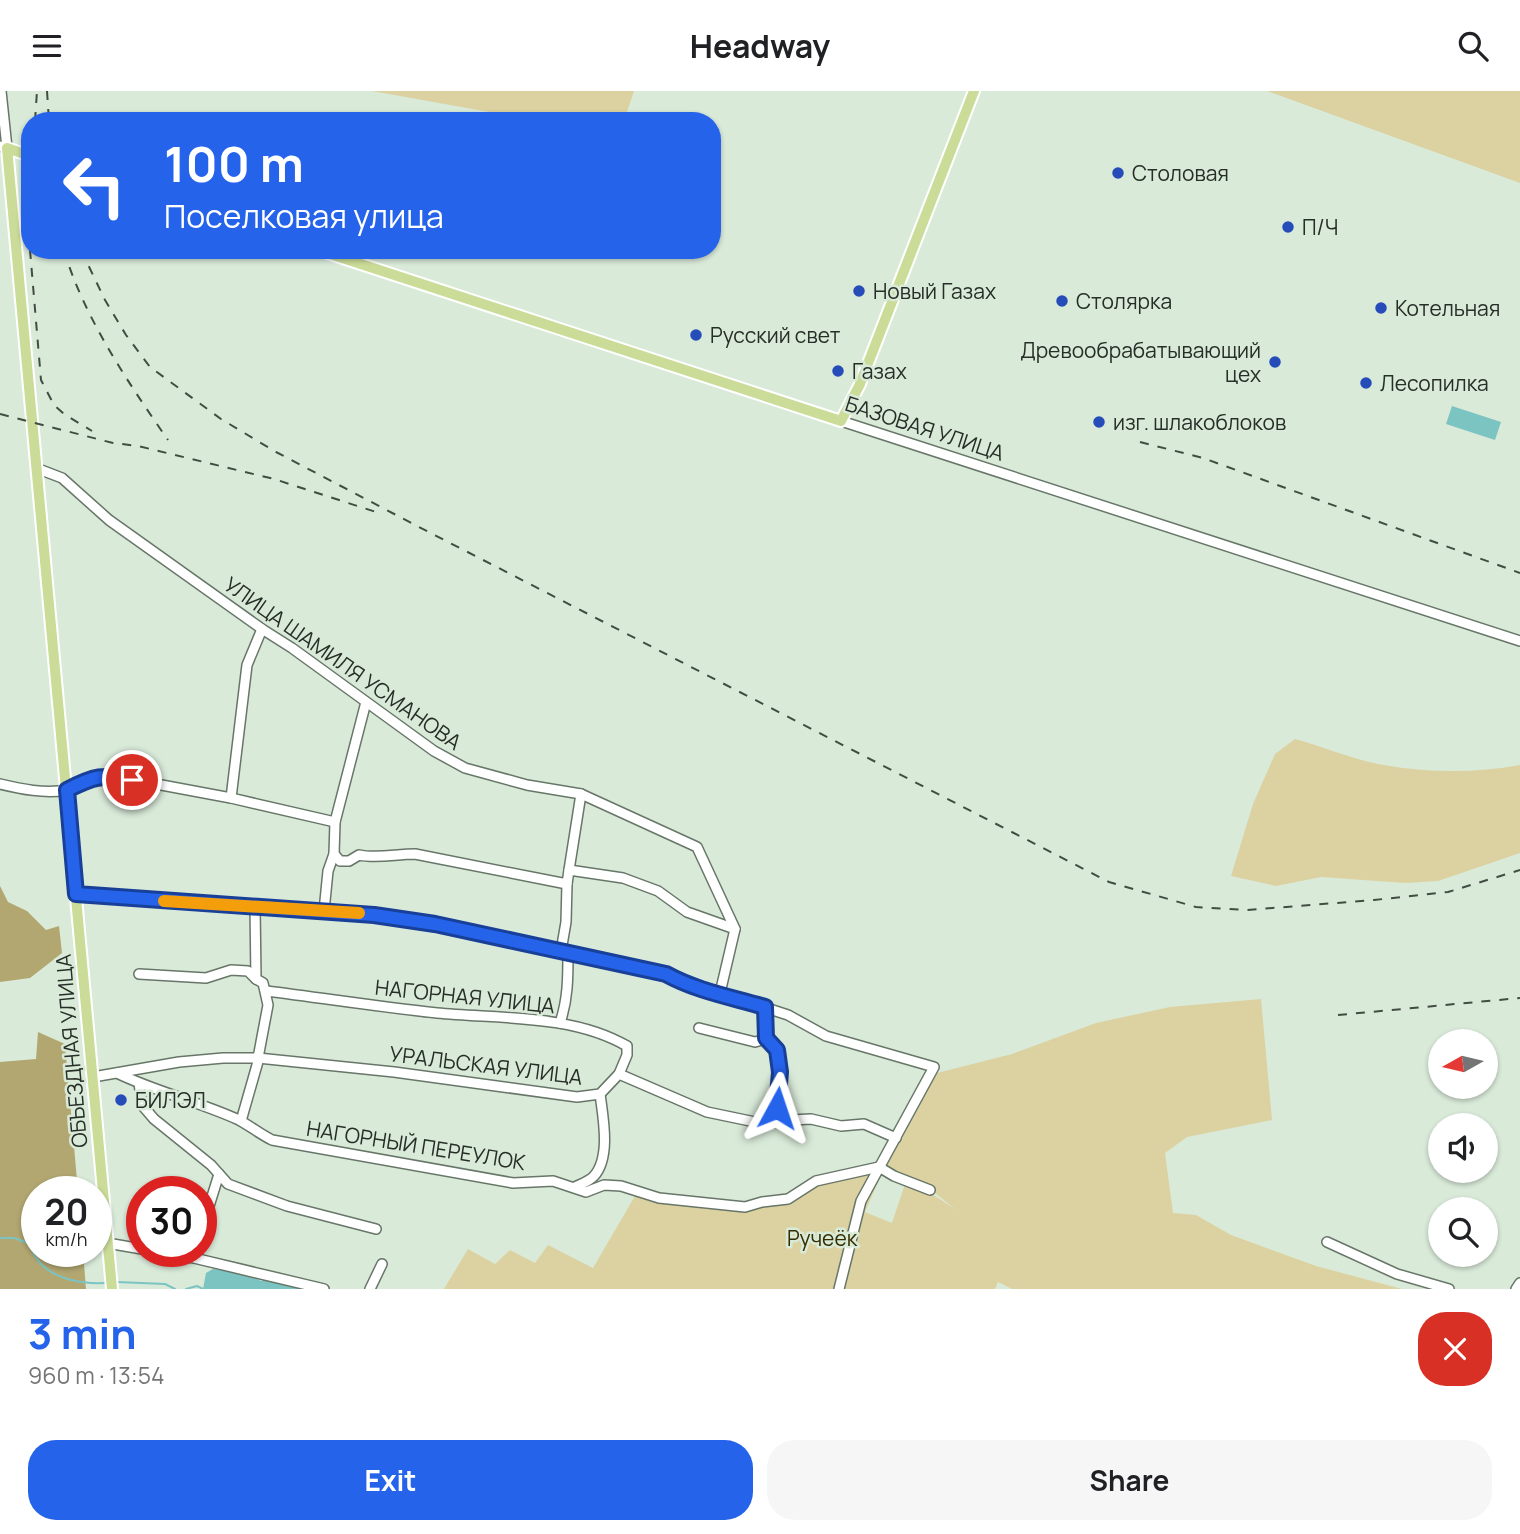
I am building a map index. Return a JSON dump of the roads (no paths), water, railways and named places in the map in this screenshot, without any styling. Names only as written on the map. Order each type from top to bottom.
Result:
[{"type":"main road","points":[[841,421],[860,384],[974,91]]},
{"type":"main road","points":[[3,147],[21,153]]},
{"type":"main road","name":"ОБЪЕЗДНАЯ УЛИЦА","points":[[3,147],[67,790],[101,1176]]},
{"type":"main road","name":"БАЗОВАЯ УЛИЦА","points":[[346,259],[841,421]]},
{"type":"main road","name":"ОБЪЕЗДНАЯ УЛИЦА","points":[[110,1267],[112,1289]]},
{"type":"street","points":[[1,91],[3,147]]},
{"type":"street","name":"БАЗОВАЯ УЛИЦА","points":[[841,421],[1520,641]]},
{"type":"street","name":"УЛИЦА ШАМИЛЯ УСМАНОВА","points":[[36,468],[62,478],[109,520],[434,751],[465,768],[527,785],[582,794],[697,847],[735,929]]},
{"type":"street","points":[[230,798],[247,665],[262,629]]},
{"type":"street","points":[[324,911],[328,871],[334,854],[335,822],[366,702]]},
{"type":"street","points":[[0,784],[39,791],[67,790],[90,778],[108,775],[230,798],[335,822]]},
{"type":"street","points":[[560,1023],[568,996],[564,952],[567,884],[582,794]]},
{"type":"street","points":[[334,854],[340,861],[349,861],[359,855],[370,857],[415,854],[567,884]]},
{"type":"street","points":[[569,870],[624,878],[658,891],[687,912],[735,929],[720,993]]},
{"type":"street","points":[[76,894],[374,915],[435,924],[666,974],[700,990],[720,993],[788,1015],[826,1036],[934,1067],[861,1201],[839,1289]]},
{"type":"street","points":[[255,906],[256,979]]},
{"type":"street","points":[[139,974],[206,978],[231,970],[248,971],[263,983],[267,1016],[241,1121]]},
{"type":"street","name":"НАГОРНАЯ УЛИЦА","points":[[266,991],[436,1012],[560,1023],[602,1034],[627,1046],[627,1055],[619,1074]]},
{"type":"street","points":[[765,1007],[766,1038],[777,1050],[780,1072],[780,1094],[774,1123]]},
{"type":"street","points":[[699,1028],[755,1042],[766,1038]]},
{"type":"street","name":"УРАЛЬСКАЯ УЛИЦА","points":[[93,1077],[179,1062],[258,1058],[394,1072],[577,1097],[600,1094],[619,1074]]},
{"type":"street","name":"НАГОРНЫЙ ПЕРЕУЛОК","points":[[117,1073],[241,1121],[272,1140],[513,1183],[553,1181],[586,1192],[604,1185],[621,1186],[659,1198],[745,1207],[788,1199],[816,1181],[879,1167]]},
{"type":"street","points":[[619,1074],[707,1112],[755,1122],[811,1119],[841,1126],[864,1124],[896,1138]]},
{"type":"street","points":[[139,1083],[142,1105],[154,1119],[211,1165],[228,1184],[287,1206],[376,1229]]},
{"type":"street","points":[[575,1187],[594,1177],[600,1164],[605,1140],[600,1094]]},
{"type":"street","points":[[879,1167],[930,1190]]},
{"type":"street","points":[[217,1180],[219,1174]]},
{"type":"street","points":[[1327,1242],[1397,1274],[1449,1289]]},
{"type":"street","points":[[217,1261],[324,1289]]},
{"type":"street","points":[[370,1289],[382,1264]]},
{"type":"street","points":[[1516,1289],[1520,1283]]},
{"type":"water","points":[[1452,406],[1501,422],[1495,440],[1446,424]]},
{"type":"water","points":[[213,1269],[242,1271],[261,1281],[268,1278],[292,1287],[303,1286],[304,1289],[203,1289],[206,1273]]},
{"type":"waterway","points":[[0,1238],[14,1238],[28,1243],[40,1263],[62,1277],[79,1282],[105,1283]]},
{"type":"waterway","points":[[117,1282],[165,1284],[175,1289]]},
{"type":"waterway","points":[[186,1289],[197,1286],[203,1289]]},
{"type":"railway","points":[[36,112],[37,91]]},
{"type":"railway","points":[[47,91],[48,112]]},
{"type":"railway","points":[[31,259],[41,380],[54,405],[92,431]]},
{"type":"railway","points":[[67,259],[95,324],[123,373],[168,440]]},
{"type":"railway","points":[[85,259],[105,300],[150,367],[221,419],[276,452],[419,527],[1109,882],[1196,907],[1247,910],[1448,892],[1520,870]]},
{"type":"railway","points":[[0,414],[113,443],[138,446],[274,479],[379,513]]},
{"type":"railway","points":[[1140,442],[1203,458],[1520,573]]},
{"type":"railway","points":[[1338,1015],[1520,998]]},
{"type":"place","name":"Столовая","points":[[1118,173]]},
{"type":"place","name":"П/Ч","points":[[1288,227]]},
{"type":"place","name":"Новый Газах","points":[[859,291]]},
{"type":"place","name":"Столярка","points":[[1062,301]]},
{"type":"place","name":"Котельная","points":[[1381,308]]},
{"type":"place","name":"Русский свет","points":[[696,335]]},
{"type":"place","name":"Древообрабатывающий цех","points":[[1275,362]]},
{"type":"place","name":"Газах","points":[[838,371]]},
{"type":"place","name":"Лесопилка","points":[[1366,383]]},
{"type":"place","name":"изг. шлакоблоков","points":[[1099,422]]},
{"type":"place","name":"БИЛЭЛ","points":[[121,1100]]},
{"type":"park label","name":"Ручеёк","points":[[822,1238]]}]
